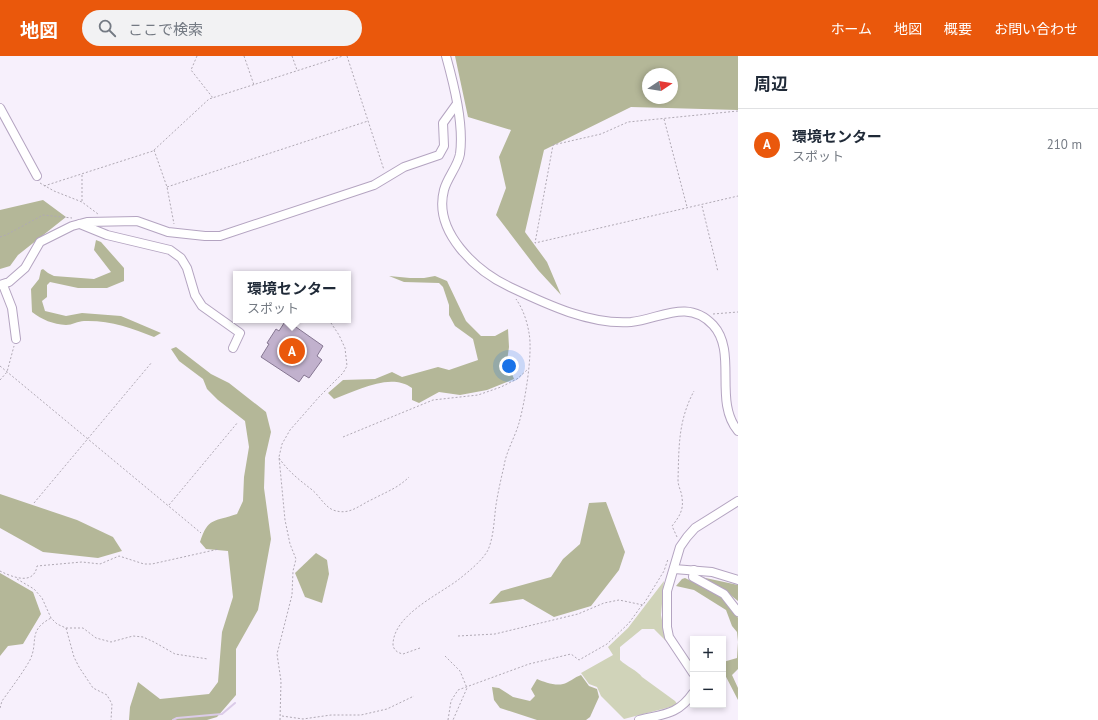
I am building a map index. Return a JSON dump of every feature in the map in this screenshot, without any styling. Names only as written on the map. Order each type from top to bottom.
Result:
[{"type":"street","points":[[446,56],[454,83],[460,135],[460,156],[444,190],[443,206],[446,221],[455,240],[466,257],[477,268],[510,287],[578,315],[631,322],[668,312],[699,313],[714,326],[721,339],[725,356],[724,376],[727,409],[732,422],[738,431]]},
{"type":"street","points":[[16,339],[12,308],[1,285],[18,275],[25,268],[40,242],[72,226],[80,224],[137,220],[176,234],[220,236],[374,185],[386,176],[404,167],[438,155],[444,146],[443,123],[456,105]]},
{"type":"street","points":[[0,108],[37,176]]},
{"type":"street","points":[[80,224],[107,235],[170,250],[181,258],[195,295],[202,306],[240,333],[233,348]]},
{"type":"street","points":[[692,672],[669,637],[667,627],[667,591],[680,547],[695,528],[738,501]]},
{"type":"street","points":[[674,569],[712,572],[738,580]]},
{"type":"street","points":[[694,570],[693,577],[724,594],[738,612]]},
{"type":"street","points":[[638,720],[675,711],[687,702],[690,698]]},
{"type":"path","points":[[197,56],[191,70],[214,98]]},
{"type":"path","points":[[244,56],[254,85]]},
{"type":"path","points":[[292,56],[297,71]]},
{"type":"path","points":[[108,222],[82,202],[44,186],[154,150],[209,99],[343,56]]},
{"type":"path","points":[[347,56],[386,176]]},
{"type":"path","points":[[738,111],[628,122],[601,134],[553,145],[535,243],[738,196]]},
{"type":"path","points":[[664,119],[687,207]]},
{"type":"path","points":[[167,187],[368,121]]},
{"type":"path","points":[[154,150],[167,187],[176,234]]},
{"type":"path","points":[[82,174],[82,202]]},
{"type":"path","points":[[702,205],[718,272]]},
{"type":"path","points":[[0,237],[43,215],[72,218]]},
{"type":"path","points":[[420,648],[399,654],[393,646],[394,636],[408,616],[457,580],[488,550],[494,526],[504,464],[520,416],[528,370],[529,334],[522,309],[516,298]]},
{"type":"path","points":[[705,318],[715,313],[738,312]]},
{"type":"path","points":[[280,720],[281,681],[277,654],[292,595],[292,571],[296,559],[290,544],[285,520],[279,457],[282,444],[290,430],[319,396],[343,373],[347,366],[345,348],[331,323]]},
{"type":"path","points":[[0,380],[7,372],[16,339]]},
{"type":"path","points":[[34,503],[152,362]]},
{"type":"path","points":[[0,366],[201,533]]},
{"type":"path","points":[[343,437],[433,400],[478,395],[501,388],[517,379],[528,370]]},
{"type":"path","points":[[680,547],[672,526],[681,513],[682,499],[678,483],[681,424],[686,407],[694,391]]},
{"type":"path","points":[[169,506],[238,422]]},
{"type":"path","points":[[279,457],[293,476],[312,490],[327,506],[341,512],[359,508],[373,499],[400,486],[409,477]]},
{"type":"path","points":[[16,579],[31,576],[36,571],[37,566],[82,562],[100,564],[111,558],[119,556],[144,564],[152,564],[219,549]]},
{"type":"path","points":[[448,720],[451,701],[458,690],[467,688],[529,664],[571,654],[579,660],[608,644],[629,623],[643,605],[659,581],[668,559]]},
{"type":"path","points":[[0,571],[34,589],[42,598],[51,618],[57,624],[66,628],[83,628],[96,638],[111,642],[133,636],[143,637],[175,654],[208,659]]},
{"type":"path","points":[[458,636],[503,632],[578,614],[604,603],[619,600],[643,605]]},
{"type":"path","points":[[0,708],[2,701],[31,658],[37,628],[41,623],[51,618]]},
{"type":"path","points":[[66,628],[76,662],[93,688],[107,695],[112,704],[111,720]]},
{"type":"path","points":[[445,656],[460,671],[467,688],[453,720]]},
{"type":"path","points":[[281,716],[313,719],[331,715],[361,715],[386,709],[414,696]]},
{"type":"green space","points":[[455,56],[738,56],[738,110],[631,107],[544,150],[525,232],[547,262],[561,295],[538,270],[496,215],[506,188],[499,157],[511,130],[468,117]]},
{"type":"green space","points":[[43,200],[66,217],[18,255],[10,266],[0,269],[0,210]]},
{"type":"green space","points":[[96,240],[101,242],[124,268],[124,281],[107,288],[78,288],[50,282],[47,285],[47,297],[42,301],[45,311],[66,316],[82,313],[121,316],[161,333],[154,337],[120,325],[93,321],[82,321],[68,325],[52,323],[32,312],[31,289],[39,279],[41,270],[43,269],[54,276],[94,279],[111,272],[94,250]]},
{"type":"green space","points":[[389,276],[424,278],[435,276],[447,281],[466,321],[481,336],[495,336],[508,329],[509,347],[507,361],[514,379],[487,390],[460,395],[439,392],[419,403],[412,400],[412,388],[394,382],[373,384],[334,399],[328,393],[343,380],[375,379],[392,372],[402,377],[438,367],[449,370],[478,360],[473,339],[455,326],[449,315],[449,305],[443,287],[439,283],[404,282]]},
{"type":"green space","points":[[176,347],[211,374],[229,383],[266,412],[271,432],[265,458],[264,488],[271,539],[258,610],[236,649],[236,695],[217,717],[207,720],[129,720],[130,707],[138,682],[160,699],[209,694],[218,682],[222,632],[233,597],[228,551],[206,549],[200,542],[209,524],[237,514],[243,501],[244,477],[249,447],[245,421],[218,400],[207,389],[203,379],[179,361],[171,349]]},
{"type":"green space","points":[[0,494],[77,520],[113,537],[122,551],[98,558],[43,552],[0,528]]},
{"type":"green space","points":[[606,502],[625,552],[619,570],[591,606],[554,617],[523,599],[489,604],[501,591],[551,577],[563,559],[580,544],[589,503]]},
{"type":"green space","points":[[316,553],[327,560],[329,574],[322,603],[305,597],[295,573]]},
{"type":"green space","points":[[0,573],[33,592],[41,614],[23,644],[8,646],[0,656]]},
{"type":"green space","points":[[701,577],[738,585],[738,601],[724,590],[703,581]]},
{"type":"green space","points":[[685,578],[722,596],[735,611],[738,618],[738,642],[737,632],[732,626],[726,610],[694,590],[676,586],[682,579]]},
{"type":"green space","points":[[664,581],[661,615],[666,641],[654,629],[642,629],[620,647],[620,660],[675,701],[678,705],[624,719],[601,696],[597,687],[589,684],[581,673],[613,655],[608,647],[628,628]]},
{"type":"green space","points":[[738,642],[738,669],[732,675],[738,688],[738,700],[726,677],[726,661],[737,658]]},
{"type":"green space","points":[[581,675],[589,686],[597,689],[599,697],[590,717],[586,720],[537,720],[500,708],[494,700],[492,687],[499,688],[513,697],[530,701],[535,696],[531,689],[537,679],[560,684]]},
{"type":"building","points":[[284,323],[290,323],[323,346],[317,356],[322,360],[309,378],[304,375],[299,382],[261,357],[269,344],[267,343],[276,329],[279,331]]},
{"type":"waterway","points":[[173,720],[177,718],[222,714],[235,703]]},
{"type":"place","name":"環境センター","points":[[292,351]]}]
